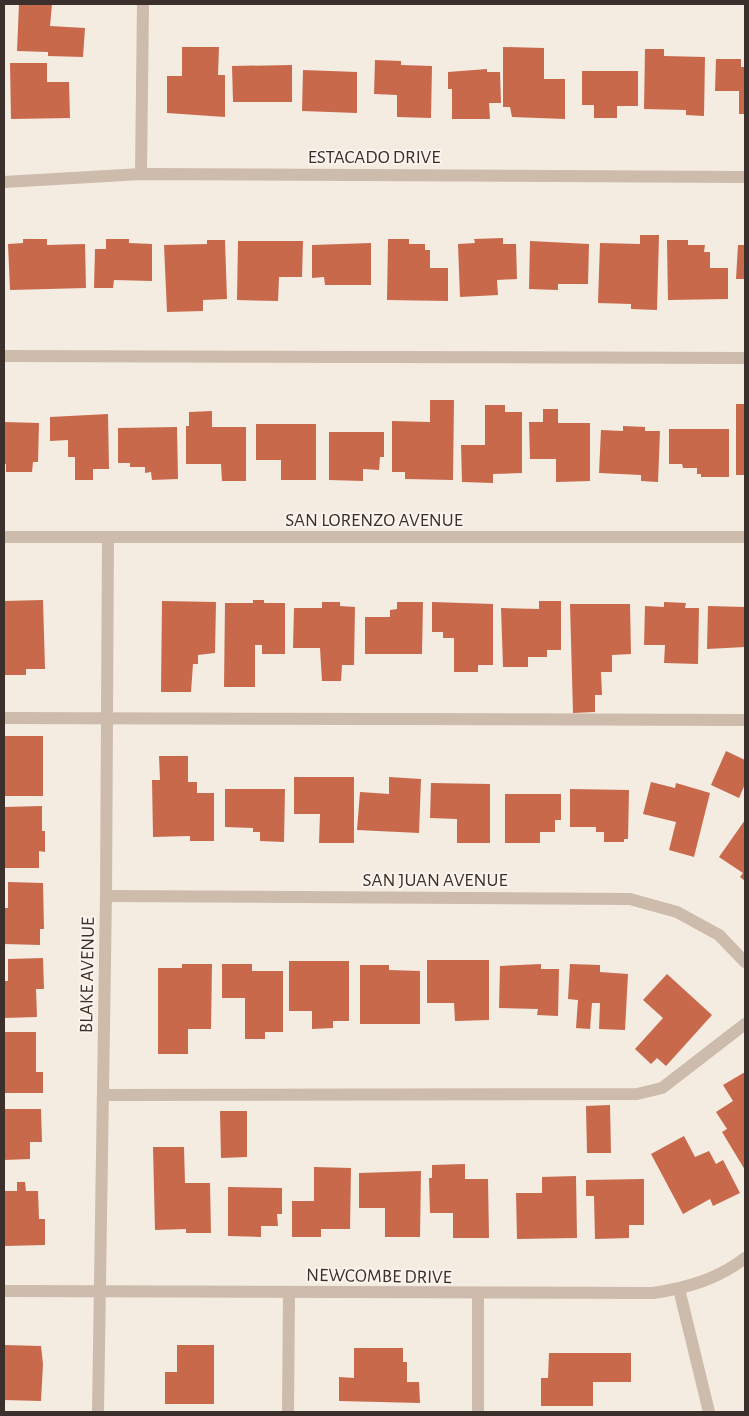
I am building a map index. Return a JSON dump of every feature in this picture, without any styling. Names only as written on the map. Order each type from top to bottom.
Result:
[{"type":"street","points":[[141,174],[143,4]]},
{"type":"street","name":"ESTACADO DRIVE","points":[[4,182],[141,174],[745,177]]},
{"type":"street","points":[[4,356],[745,358]]},
{"type":"street","name":"SAN LORENZO AVENUE","points":[[4,538],[745,537]]},
{"type":"street","name":"BLAKE AVENUE","points":[[98,1412],[106,896],[108,538]]},
{"type":"street","points":[[4,718],[745,720]]},
{"type":"street","name":"SAN JUAN AVENUE","points":[[106,896],[630,899],[676,912],[719,935],[745,962]]},
{"type":"street","points":[[102,1095],[637,1094],[662,1088],[745,1024]]},
{"type":"street","name":"NEWCOMBE DRIVE","points":[[4,1291],[478,1294],[653,1293],[679,1289],[702,1282],[735,1266],[745,1258]]},
{"type":"street","points":[[679,1289],[709,1412]]},
{"type":"street","points":[[288,1412],[289,1292]]},
{"type":"street","points":[[478,1294],[478,1412]]},
{"type":"building","points":[[19,4],[52,4],[50,26],[85,28],[83,57],[48,56],[48,52],[17,51]]},
{"type":"building","points":[[182,47],[219,47],[218,75],[225,75],[225,117],[167,113],[167,76],[182,76]]},
{"type":"building","points":[[503,47],[544,48],[544,79],[565,79],[565,119],[512,117],[510,107],[503,107]]},
{"type":"building","points":[[645,49],[664,49],[664,56],[705,57],[704,116],[686,115],[686,110],[644,109]]},
{"type":"building","points":[[716,59],[741,59],[741,67],[745,67],[745,114],[739,114],[739,91],[715,91]]},
{"type":"building","points":[[375,60],[401,61],[401,65],[432,66],[431,118],[397,117],[397,95],[374,94]]},
{"type":"building","points":[[10,63],[47,63],[47,82],[69,82],[70,118],[11,119]]},
{"type":"building","points":[[292,65],[292,102],[233,102],[232,66]]},
{"type":"building","points":[[487,69],[487,72],[500,72],[501,103],[489,103],[490,119],[452,119],[452,89],[448,89],[448,72]]},
{"type":"building","points":[[303,70],[357,72],[357,113],[302,111]]},
{"type":"building","points":[[582,71],[638,71],[638,106],[617,106],[617,118],[594,118],[594,105],[582,105]]},
{"type":"building","points":[[640,235],[659,235],[657,310],[631,309],[631,304],[598,303],[600,243],[640,244]]},
{"type":"building","points":[[503,238],[503,244],[516,244],[517,279],[497,280],[498,295],[460,297],[458,244],[475,243],[474,239]]},
{"type":"building","points":[[23,239],[47,239],[47,245],[85,244],[86,288],[10,290],[8,244],[23,243]]},
{"type":"building","points":[[106,239],[129,239],[129,243],[152,244],[152,281],[114,280],[113,288],[94,288],[95,249],[106,249]]},
{"type":"building","points":[[388,239],[409,239],[409,244],[425,244],[425,250],[430,250],[430,268],[448,268],[448,301],[387,300]]},
{"type":"building","points":[[207,240],[225,240],[227,299],[203,300],[203,311],[167,312],[164,245],[207,244]]},
{"type":"building","points":[[667,240],[688,240],[688,245],[705,245],[704,252],[710,252],[710,268],[728,268],[728,299],[668,300]]},
{"type":"building","points":[[238,241],[303,241],[302,277],[279,277],[278,301],[237,300]]},
{"type":"building","points":[[530,241],[589,244],[588,284],[558,284],[558,290],[529,289]]},
{"type":"building","points":[[371,243],[371,285],[325,285],[324,277],[312,278],[312,245]]},
{"type":"building","points":[[738,245],[745,245],[745,279],[736,279]]},
{"type":"building","points":[[430,400],[454,400],[453,480],[405,479],[405,472],[392,472],[392,421],[430,422]]},
{"type":"building","points":[[736,404],[745,404],[745,475],[736,475]]},
{"type":"building","points":[[485,405],[505,405],[505,412],[522,412],[522,473],[493,474],[493,483],[462,482],[461,445],[485,445]]},
{"type":"building","points":[[543,409],[558,409],[558,423],[590,423],[590,481],[556,482],[556,459],[530,459],[529,422],[543,422]]},
{"type":"building","points":[[212,411],[212,427],[246,427],[246,481],[222,481],[221,464],[186,464],[186,426],[189,426],[189,412]]},
{"type":"building","points":[[108,414],[109,469],[93,469],[93,480],[75,480],[75,457],[68,457],[68,440],[50,441],[50,417]]},
{"type":"building","points":[[4,422],[39,423],[38,462],[33,462],[32,472],[6,472],[6,464],[4,464]]},
{"type":"building","points":[[256,424],[316,424],[316,480],[281,480],[281,460],[256,460]]},
{"type":"building","points":[[623,426],[645,427],[645,431],[660,431],[658,482],[641,481],[641,475],[599,473],[601,430],[623,431]]},
{"type":"building","points":[[177,427],[178,479],[152,480],[151,472],[145,473],[145,467],[130,467],[130,463],[118,463],[118,428]]},
{"type":"building","points":[[669,429],[729,429],[729,477],[701,477],[701,474],[697,474],[697,468],[683,468],[682,464],[669,464]]},
{"type":"building","points":[[329,432],[384,432],[384,457],[380,457],[379,470],[363,469],[363,481],[329,480]]},
{"type":"building","points":[[43,600],[45,669],[26,669],[26,675],[4,675],[4,601]]},
{"type":"building","points":[[253,600],[264,600],[264,603],[285,603],[285,654],[262,654],[262,645],[255,645],[255,687],[224,687],[225,603],[253,603]]},
{"type":"building","points":[[162,601],[216,602],[215,653],[198,655],[198,664],[193,664],[191,692],[161,692]]},
{"type":"building","points":[[539,601],[561,601],[561,650],[547,650],[547,657],[528,657],[528,667],[503,667],[501,608],[539,609]]},
{"type":"building","points":[[322,602],[340,602],[340,606],[355,607],[354,665],[342,665],[341,681],[322,681],[320,648],[293,648],[294,608],[322,608]]},
{"type":"building","points":[[397,602],[423,602],[422,654],[365,654],[365,617],[390,617],[390,610],[397,609]]},
{"type":"building","points":[[432,602],[493,604],[493,665],[478,665],[478,672],[454,672],[454,638],[443,638],[443,632],[432,632]]},
{"type":"building","points":[[664,602],[686,603],[685,608],[699,608],[698,664],[664,663],[665,645],[644,645],[645,606],[664,607]]},
{"type":"building","points":[[570,604],[630,604],[631,654],[612,655],[612,672],[601,672],[602,695],[595,695],[595,712],[573,713]]},
{"type":"building","points":[[708,606],[745,607],[745,647],[707,649]]},
{"type":"building","points":[[4,736],[43,736],[43,796],[4,796]]},
{"type":"building","points":[[726,751],[745,760],[745,784],[739,798],[711,785]]},
{"type":"building","points":[[159,756],[188,756],[188,782],[197,782],[197,793],[214,793],[214,841],[190,841],[190,836],[153,837],[152,780],[160,780]]},
{"type":"building","points":[[294,777],[354,777],[354,843],[319,843],[320,814],[294,814]]},
{"type":"building","points":[[389,777],[421,779],[419,833],[357,830],[360,792],[389,794]]},
{"type":"building","points":[[651,782],[675,788],[676,783],[710,793],[694,857],[669,850],[676,822],[643,814]]},
{"type":"building","points":[[431,783],[490,784],[490,843],[457,843],[457,819],[430,818]]},
{"type":"building","points":[[225,789],[285,789],[284,842],[260,841],[260,832],[253,832],[253,828],[225,827]]},
{"type":"building","points":[[570,789],[629,790],[628,839],[624,839],[624,842],[604,842],[604,832],[596,832],[596,827],[570,827]]},
{"type":"building","points":[[505,794],[561,794],[561,820],[555,820],[555,832],[540,832],[540,843],[505,843]]},
{"type":"building","points":[[42,806],[42,831],[45,831],[45,852],[39,851],[39,868],[4,868],[4,807]]},
{"type":"building","points":[[745,820],[745,881],[740,877],[743,873],[719,857]]},
{"type":"building","points":[[8,882],[43,883],[44,929],[40,929],[40,945],[4,944],[4,908],[8,908]]},
{"type":"building","points":[[43,958],[44,989],[36,989],[37,1017],[4,1018],[4,981],[8,981],[8,959]]},
{"type":"building","points":[[427,960],[489,960],[489,1020],[455,1021],[454,1003],[427,1003]]},
{"type":"building","points":[[289,961],[349,961],[349,1021],[333,1021],[333,1028],[312,1029],[312,1011],[289,1011]]},
{"type":"building","points":[[182,964],[212,964],[211,1029],[188,1029],[188,1054],[158,1054],[158,968],[182,968]]},
{"type":"building","points":[[222,964],[252,964],[252,971],[283,971],[283,1032],[265,1032],[265,1039],[245,1039],[245,998],[222,998]]},
{"type":"building","points":[[541,964],[541,969],[559,969],[558,1016],[537,1015],[538,1009],[499,1008],[500,966]]},
{"type":"building","points":[[570,964],[600,965],[600,972],[628,974],[625,1030],[599,1029],[600,1003],[592,1003],[590,1029],[576,1028],[578,1000],[568,999]]},
{"type":"building","points":[[360,965],[389,965],[389,970],[420,971],[420,1024],[360,1024]]},
{"type":"building","points":[[667,974],[712,1015],[666,1066],[657,1058],[651,1064],[635,1049],[663,1018],[643,1000]]},
{"type":"building","points":[[4,1032],[36,1032],[36,1072],[43,1072],[43,1093],[4,1093]]},
{"type":"building","points":[[745,1072],[745,1170],[722,1132],[727,1129],[716,1112],[733,1101],[723,1085]]},
{"type":"building","points":[[610,1105],[611,1153],[587,1153],[586,1106]]},
{"type":"building","points":[[4,1109],[41,1109],[42,1142],[30,1142],[30,1159],[4,1160]]},
{"type":"building","points":[[220,1111],[247,1111],[247,1157],[221,1158]]},
{"type":"building","points":[[684,1136],[695,1157],[709,1151],[716,1164],[723,1160],[740,1193],[713,1206],[710,1199],[683,1214],[651,1154]]},
{"type":"building","points":[[153,1147],[184,1147],[185,1183],[210,1183],[211,1233],[186,1233],[186,1229],[155,1230]]},
{"type":"building","points":[[465,1164],[465,1179],[488,1179],[489,1238],[453,1238],[453,1213],[430,1213],[429,1178],[432,1178],[432,1165]]},
{"type":"building","points":[[314,1167],[351,1168],[350,1229],[321,1229],[321,1237],[292,1237],[292,1201],[314,1201]]},
{"type":"building","points":[[421,1171],[420,1237],[385,1237],[385,1208],[359,1208],[359,1173]]},
{"type":"building","points":[[576,1176],[577,1238],[517,1239],[516,1193],[542,1193],[542,1177]]},
{"type":"building","points":[[644,1179],[644,1225],[629,1225],[629,1238],[595,1239],[594,1196],[586,1196],[586,1180]]},
{"type":"building","points":[[17,1182],[25,1182],[26,1191],[38,1191],[39,1219],[45,1219],[45,1245],[4,1246],[4,1191],[17,1191]]},
{"type":"building","points":[[228,1187],[282,1188],[282,1214],[277,1214],[278,1226],[261,1226],[261,1237],[228,1236]]},
{"type":"building","points":[[4,1345],[41,1346],[43,1364],[41,1401],[4,1400]]},
{"type":"building","points":[[177,1345],[214,1345],[214,1404],[165,1404],[165,1372],[177,1372]]},
{"type":"building","points":[[354,1348],[403,1348],[403,1362],[407,1362],[407,1382],[419,1382],[420,1403],[339,1401],[339,1377],[354,1378]]},
{"type":"building","points":[[549,1353],[631,1353],[631,1382],[593,1382],[593,1406],[541,1406],[541,1378],[548,1378]]}]
